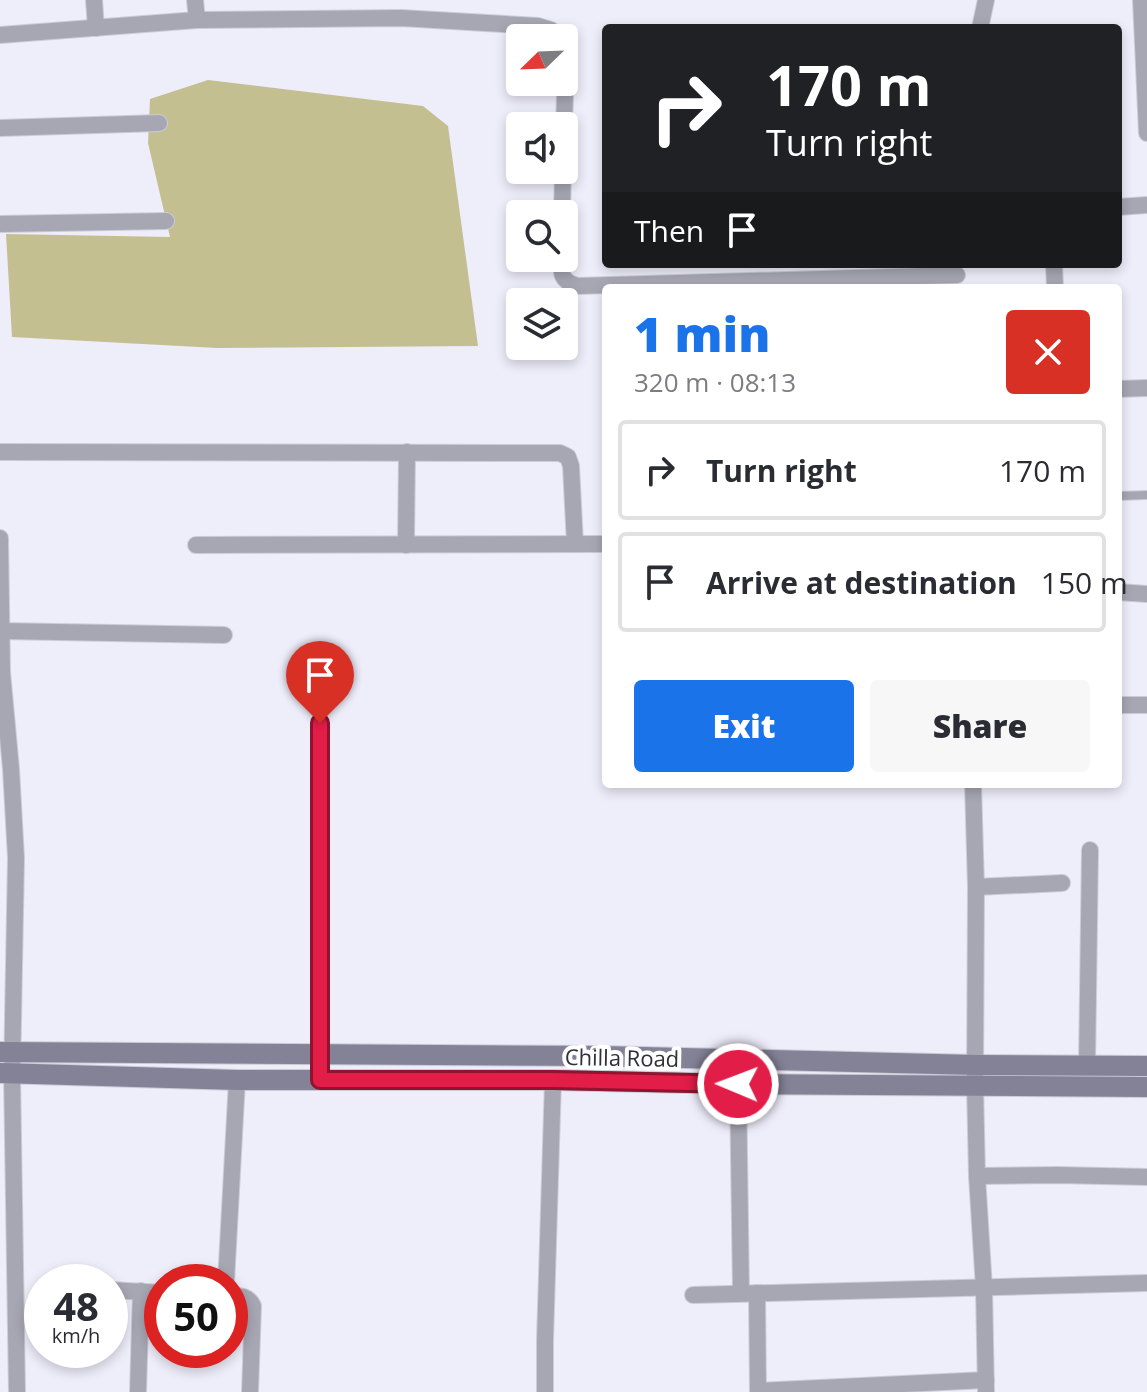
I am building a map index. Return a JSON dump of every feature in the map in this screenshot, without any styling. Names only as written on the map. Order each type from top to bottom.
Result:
[{"type":"main road","name":"Chilla Road","points":[[7,1052],[602,1056],[901,1062],[976,1075],[1147,1087]]},
{"type":"main road","points":[[976,1075],[1087,1065],[1147,1066]]},
{"type":"main road","name":"Chilla Road","points":[[6,1074],[237,1080],[553,1080],[738,1084],[976,1075]]},
{"type":"street","points":[[94,0],[96,28]]},
{"type":"street","points":[[195,0],[197,20]]},
{"type":"street","points":[[981,24],[986,0]]},
{"type":"street","points":[[1141,0],[1147,133]]},
{"type":"street","points":[[0,35],[197,20],[401,18],[506,24]]},
{"type":"street","points":[[0,128],[159,123]]},
{"type":"street","points":[[1122,207],[1147,205]]},
{"type":"street","points":[[0,224],[166,221]]},
{"type":"street","points":[[562,272],[568,283],[602,286]]},
{"type":"street","points":[[843,284],[957,276]]},
{"type":"street","points":[[1122,389],[1147,388]]},
{"type":"street","points":[[0,452],[560,453],[568,457],[571,466],[575,544]]},
{"type":"street","points":[[406,545],[407,452]]},
{"type":"street","points":[[0,538],[1,672],[16,858],[6,1074],[17,1392]]},
{"type":"street","points":[[196,545],[602,544]]},
{"type":"street","points":[[1122,592],[1147,594]]},
{"type":"street","points":[[1,631],[224,635]]},
{"type":"street","points":[[1122,705],[1147,705]]},
{"type":"street","points":[[320,723],[320,1080]]},
{"type":"street","points":[[738,1084],[749,1293],[758,1392],[986,1386],[977,1176],[973,788]]},
{"type":"street","points":[[1087,1065],[1090,850]]},
{"type":"street","points":[[976,887],[1062,883]]},
{"type":"street","points":[[227,1264],[237,1080]]},
{"type":"street","points":[[545,1392],[553,1080]]},
{"type":"street","points":[[977,1176],[1147,1177]]},
{"type":"street","points":[[693,1295],[1147,1283]]},
{"type":"street","points":[[128,1291],[144,1291]]},
{"type":"street","points":[[138,1392],[141,1291]]},
{"type":"street","points":[[248,1298],[253,1306],[250,1392]]},
{"type":"lane","points":[[1122,496],[1147,495]]},
{"type":"shaded area","points":[[208,80],[423,106],[448,126],[478,346],[217,348],[12,337],[6,234],[170,237],[148,143],[150,99]]},
{"type":"route","points":[[320,723],[320,1080],[738,1084]]}]
